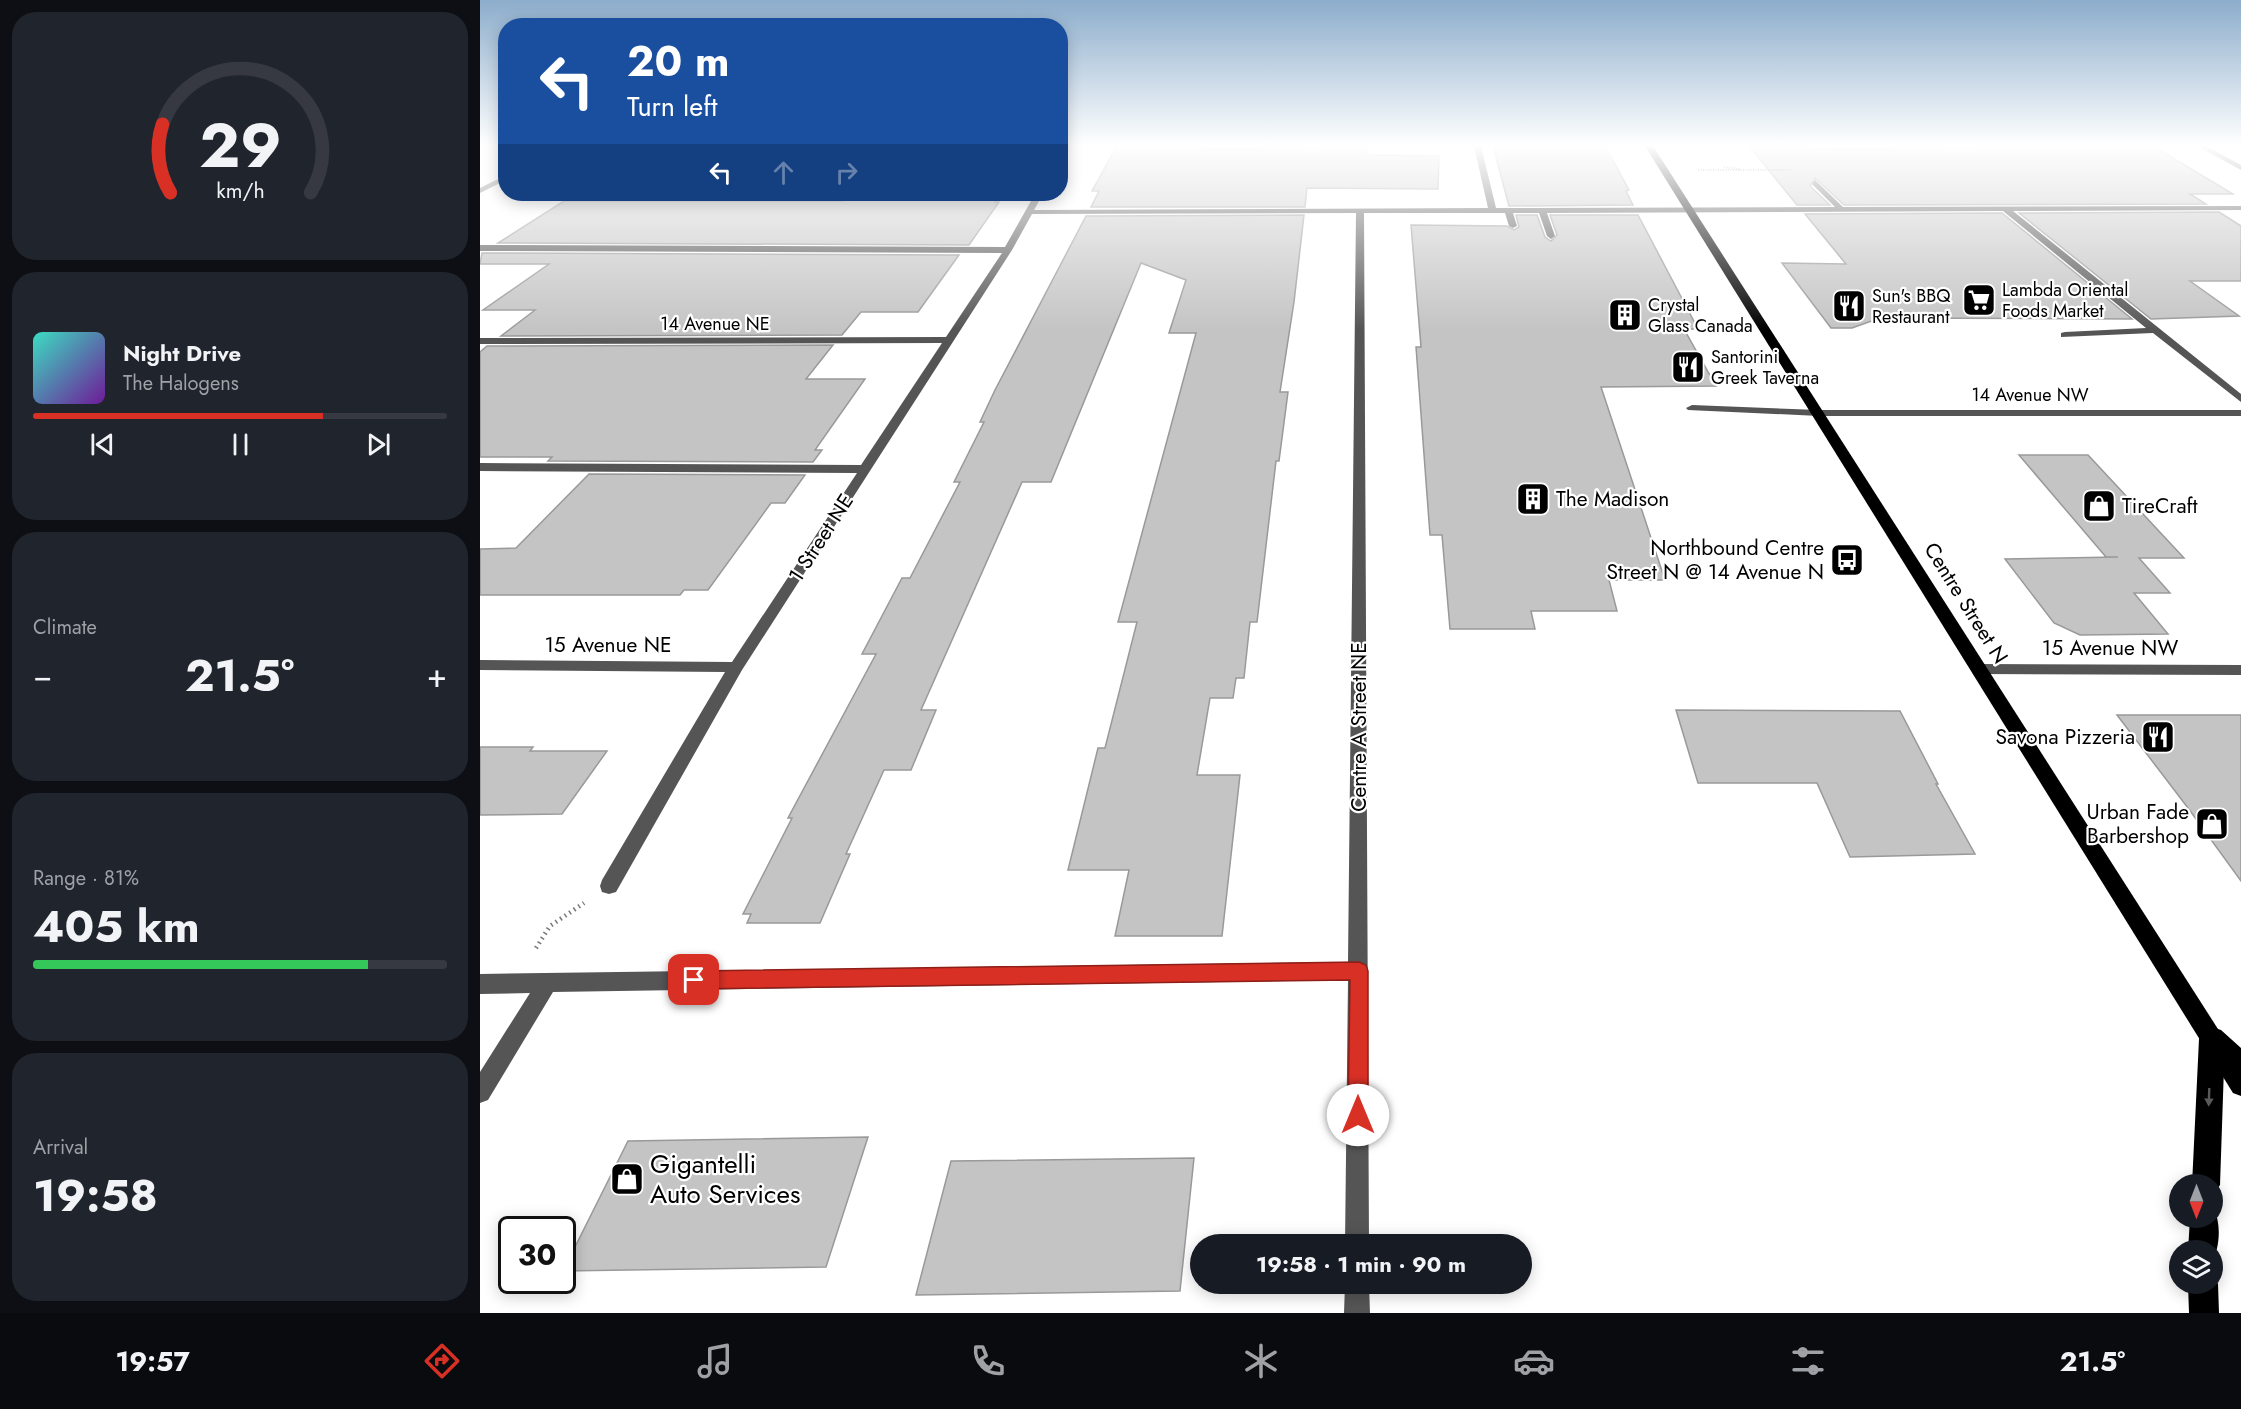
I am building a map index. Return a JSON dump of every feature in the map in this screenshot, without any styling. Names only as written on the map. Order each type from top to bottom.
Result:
[{"type":"highway","points":[[2212,1039],[2241,1065]]},
{"type":"highway","points":[[2206,1174],[2212,1039]]},
{"type":"highway","points":[[2203,1294],[2204,1313]]},
{"type":"main road","name":"Centre Street N","points":[[1688,208],[2241,1085]]},
{"type":"street","name":"1 Street NE","points":[[609,886],[736,667],[1008,250],[1032,207]]},
{"type":"street","points":[[1030,212],[1688,208],[2241,208]]},
{"type":"street","points":[[2004,208],[2241,399]]},
{"type":"street","points":[[1508,209],[1513,226]]},
{"type":"street","points":[[1542,209],[1551,236]]},
{"type":"street","name":"Centre A Street NE","points":[[1357,1234],[1360,210]]},
{"type":"street","points":[[1480,210],[1483,221]]},
{"type":"street","points":[[480,248],[1008,250]]},
{"type":"street","points":[[2065,335],[2155,330]]},
{"type":"street","name":"14 Avenue NE","points":[[480,340],[949,340]]},
{"type":"street","name":"14 Avenue NW","points":[[1692,408],[1766,409],[1819,413],[2241,413]]},
{"type":"street","points":[[480,467],[866,469]]},
{"type":"street","name":"15 Avenue NE","points":[[480,665],[736,667]]},
{"type":"street","name":"15 Avenue NW","points":[[1978,669],[2241,670]]},
{"type":"street","points":[[480,984],[1359,971]]},
{"type":"street","points":[[480,1092],[548,982]]},
{"type":"street","points":[[1357,1294],[1357,1313]]},
{"type":"path","points":[[548,982],[532,954],[550,926],[609,886]]},
{"type":"building","points":[[554,207],[995,207],[969,245],[498,243]]},
{"type":"building","points":[[2219,212],[2241,226],[2241,281],[2190,281],[2239,316],[2151,319],[2019,213]]},
{"type":"building","points":[[2002,213],[2132,319],[1880,318],[1852,328],[1831,328],[1782,263],[1846,264],[1805,214]]},
{"type":"building","points":[[1304,215],[1280,392],[1288,392],[1279,461],[1276,461],[1257,622],[1250,622],[1244,678],[1236,678],[1233,698],[1210,698],[1197,775],[1240,775],[1222,936],[1115,936],[1129,870],[1068,870],[1098,748],[1105,748],[1137,622],[1118,622],[1196,333],[1169,333],[1186,280],[1141,263],[1051,482],[1022,482],[921,710],[936,710],[911,770],[884,770],[846,854],[850,854],[820,923],[747,923],[751,914],[743,914],[792,818],[788,818],[876,654],[862,654],[902,578],[910,578],[960,482],[954,482],[984,422],[980,422],[995,390],[1086,216]]},
{"type":"building","points":[[1516,215],[1537,215],[1545,237],[1551,241],[1557,235],[1550,215],[1638,215],[1698,329],[1684,329],[1716,386],[1601,387],[1665,580],[1609,580],[1617,611],[1531,611],[1535,629],[1450,629],[1442,535],[1430,535],[1416,347],[1421,347],[1411,225],[1507,226],[1514,230],[1519,227]]},
{"type":"building","points":[[482,253],[959,255],[918,312],[861,312],[842,335],[501,336],[535,310],[483,310],[549,264],[480,264]]},
{"type":"building","points":[[833,345],[806,379],[865,379],[815,450],[822,450],[813,462],[548,461],[552,457],[480,457],[480,352],[487,346]]},
{"type":"building","points":[[2019,455],[2088,455],[2184,558],[2139,558],[2170,593],[2134,593],[2168,634],[2080,635],[2054,623],[2005,559],[2118,557],[2106,557]]},
{"type":"building","points":[[589,474],[805,475],[785,503],[771,503],[708,590],[684,590],[680,595],[480,595],[480,549],[516,548]]},
{"type":"building","points":[[1676,710],[1900,711],[1938,784],[1936,784],[1975,854],[1850,857],[1817,783],[1698,783]]},
{"type":"building","points":[[2117,715],[2241,715],[2241,881],[2188,808]]},
{"type":"building","points":[[480,747],[533,747],[530,751],[607,751],[562,814],[480,815]]},
{"type":"building","points":[[868,1137],[826,1267],[576,1271],[576,1245],[628,1141]]},
{"type":"building","points":[[1194,1158],[1180,1291],[916,1295],[951,1161]]},
{"type":"place","name":"Lambda Oriental Foods Market","points":[[1979,300]]},
{"type":"place","name":"Sun's BBQ Restaurant","points":[[1849,306]]},
{"type":"place","name":"Crystal Glass Canada","points":[[1625,315]]},
{"type":"place","name":"Santorini Greek Taverna","points":[[1688,367]]},
{"type":"place","name":"The Madison","points":[[1533,499]]},
{"type":"place","name":"TireCraft","points":[[2099,506]]},
{"type":"place","name":"Northbound Centre Street N @ 14 Avenue N","points":[[1847,560]]},
{"type":"place","name":"Savona Pizzeria","points":[[2158,737]]},
{"type":"place","name":"Urban Fade Barbershop","points":[[2212,824]]},
{"type":"place","name":"Gigantelli Auto Services","points":[[627,1179]]},
{"type":"route","points":[[694,980],[1359,971],[1358,1115]]}]
